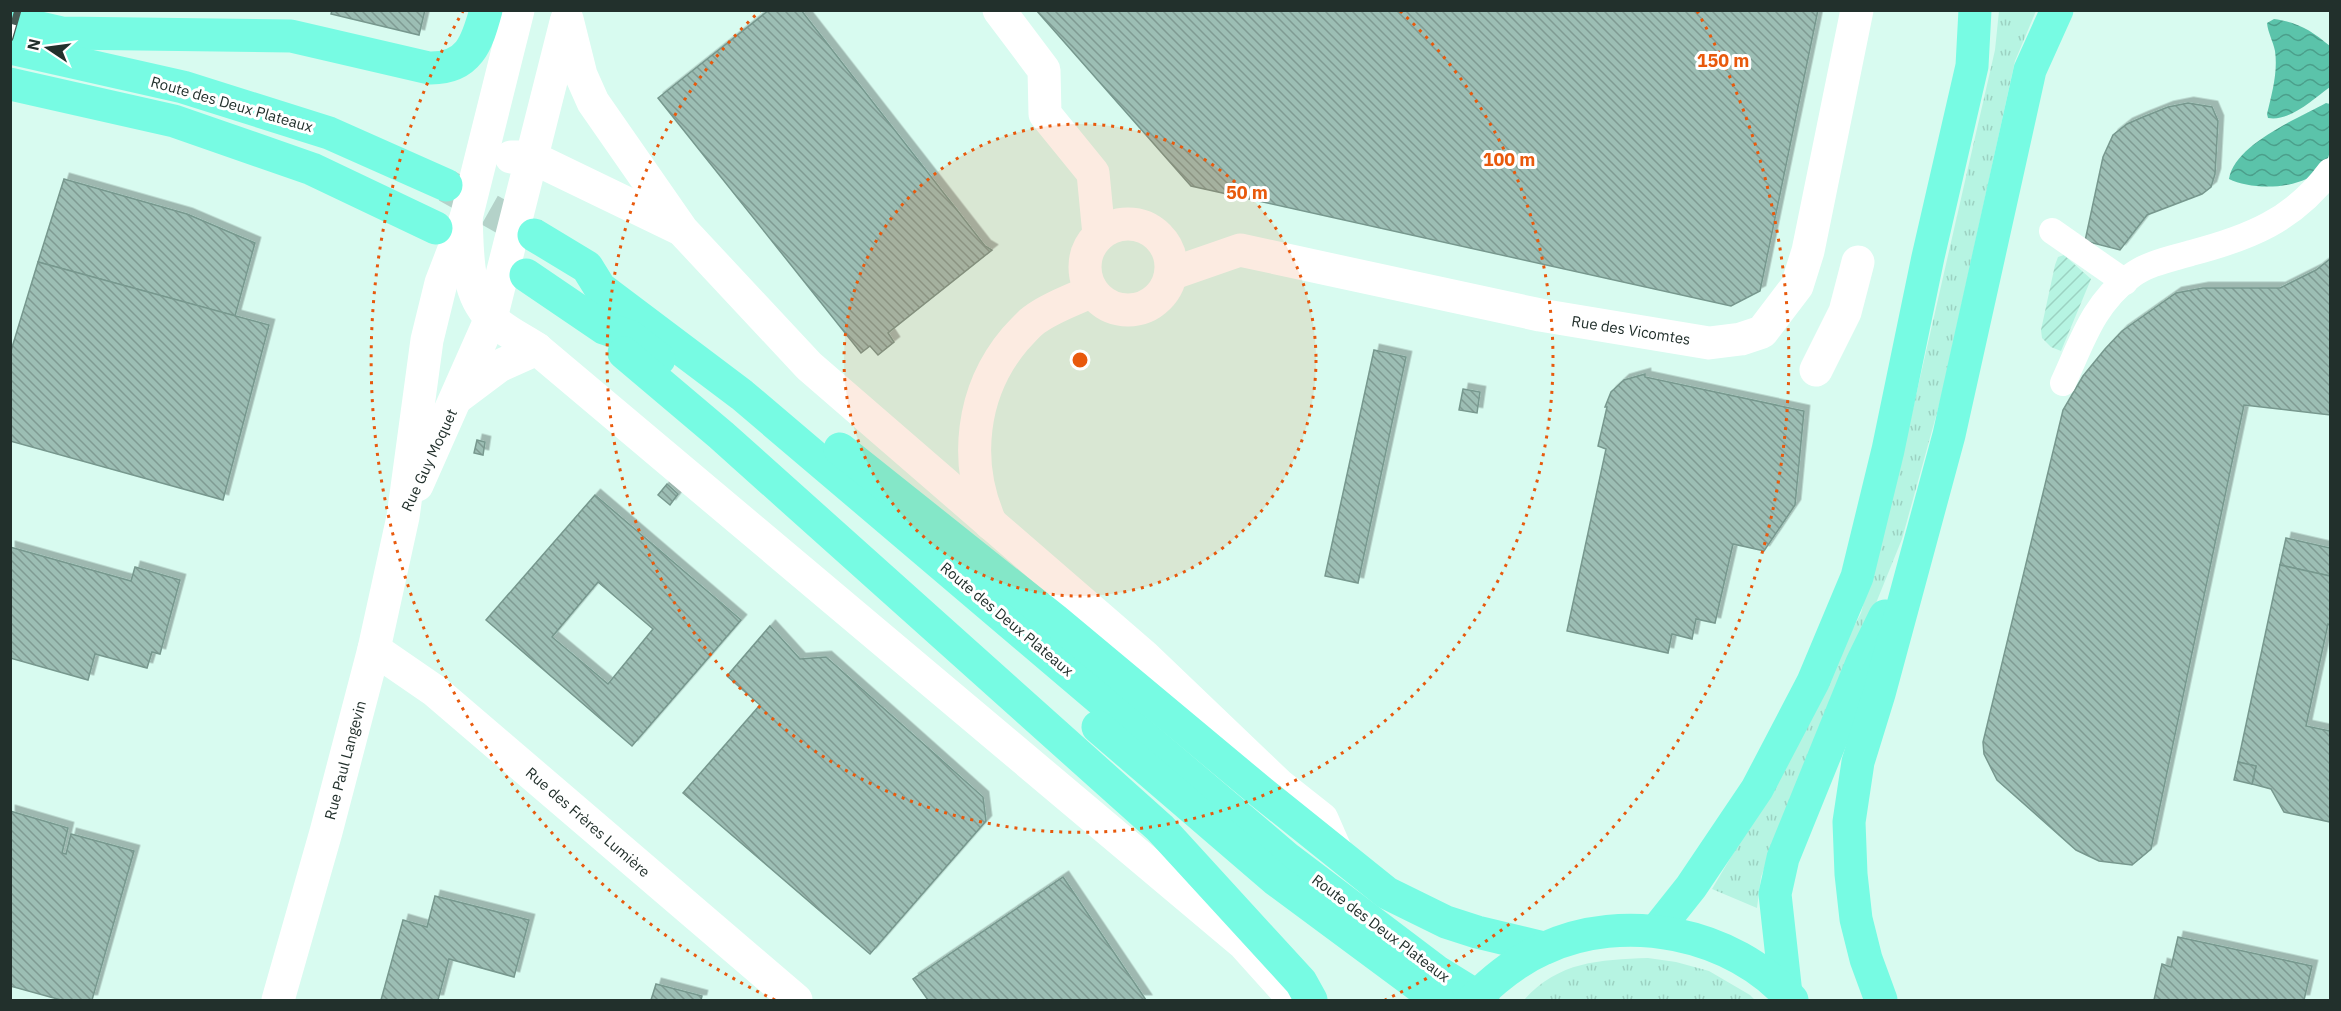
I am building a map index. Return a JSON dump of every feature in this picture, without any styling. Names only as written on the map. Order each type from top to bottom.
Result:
[{"type":"main road","points":[[10,21],[62,33],[291,36],[441,69],[452,66],[468,54],[477,41],[486,10]]},
{"type":"main road","points":[[1656,932],[1691,887],[1757,789],[1813,682],[1857,577],[1888,450],[1928,257],[1972,66],[1975,10]]},
{"type":"main road","points":[[1881,1000],[1866,959],[1856,919],[1851,874],[1849,822],[1858,762],[1879,694],[1949,435],[2030,70],[2057,10]]},
{"type":"main road","name":"Route des Deux Plateaux","points":[[10,48],[183,87],[329,133],[446,185]]},
{"type":"main road","points":[[10,84],[185,124],[312,169],[436,228]]},
{"type":"main road","name":"Route des Deux Plateaux","points":[[534,235],[587,267],[600,288],[742,396],[1288,859],[1436,971],[1482,995]]},
{"type":"main road","points":[[587,267],[613,274],[758,384],[1056,621],[1261,792],[1388,893],[1446,922],[1544,948]]},
{"type":"main road","name":"Route des Deux Plateaux","points":[[526,275],[604,328],[631,337],[729,414],[898,555],[1276,880],[1438,1000]]},
{"type":"main road","points":[[604,328],[622,352],[721,435],[1160,828],[1301,982],[1311,1000]]},
{"type":"main road","points":[[1789,997],[1774,894],[1783,858],[1862,663],[1917,552]]},
{"type":"main road","points":[[1482,995],[1516,964],[1544,948],[1576,937],[1609,932],[1656,932],[1692,939],[1727,952],[1758,970],[1789,997]]},
{"type":"street","name":"Rue Guy Moquet","points":[[403,517],[427,340],[441,283],[466,218],[518,10]]},
{"type":"street","points":[[999,10],[1044,70],[1045,114],[1094,173],[1099,235]]},
{"type":"street","name":"Rue des Vicomtes","points":[[1171,274],[1240,250],[1598,326],[1709,343],[1741,339],[1762,332],[1797,286],[1808,251],[1857,10]]},
{"type":"street","name":"Rue Guy Moquet","points":[[403,517],[459,396],[491,318],[568,15]]},
{"type":"street","points":[[568,15],[581,75],[592,102],[682,230],[809,366],[1144,656],[1279,784],[1322,819],[1336,851]]},
{"type":"street","points":[[478,169],[513,156],[531,157],[682,230]]},
{"type":"street","points":[[2063,383],[2088,325],[2109,296],[2132,275],[2155,264],[2262,230],[2291,213],[2331,171]]},
{"type":"street","points":[[466,218],[470,277],[477,302],[491,318],[537,349],[1244,944],[1290,995],[1300,1000]]},
{"type":"street","points":[[1122,224],[1136,224],[1149,229],[1167,248],[1171,274],[1166,288],[1157,299],[1145,306],[1132,310],[1109,306],[1099,300],[1092,291],[1085,274],[1086,256],[1099,235],[1122,224]]},
{"type":"street","points":[[2052,231],[2125,282]]},
{"type":"street","points":[[1816,370],[1845,312],[1858,262]]},
{"type":"street","points":[[992,526],[981,496],[974,460],[976,423],[985,390],[994,369],[1008,348],[1034,320],[1092,291]]},
{"type":"street","points":[[459,396],[499,366],[537,349]]},
{"type":"street","name":"Rue Paul Langevin","points":[[278,1000],[326,832],[374,649],[403,517]]},
{"type":"street","name":"Rue des Frères Lumière","points":[[374,649],[435,691],[796,1000]]},
{"type":"green space","points":[[1999,11],[2036,11],[2015,61],[1941,398],[1902,539],[1844,682],[1771,849],[1761,877],[1757,908],[1712,889],[1794,751],[1861,613],[1901,461],[1995,50]]},
{"type":"green space","points":[[2064,255],[2091,279],[2061,351],[2051,347],[2042,338],[2041,330],[2055,265],[2058,257]]},
{"type":"green space","points":[[1648,958],[1676,962],[1709,971],[1755,1000],[1524,1000],[1551,977],[1566,970],[1596,962]]},
{"type":"water","points":[[2274,19],[2304,28],[2330,46],[2330,87],[2285,117],[2268,118],[2276,59],[2267,23]]},
{"type":"water","points":[[2326,103],[2330,104],[2331,147],[2327,160],[2320,170],[2297,183],[2282,186],[2253,186],[2229,179],[2234,166],[2255,144],[2284,125]]},
{"type":"building","points":[[332,10],[425,10],[419,35],[331,14]]},
{"type":"building","points":[[769,10],[801,10],[985,246],[992,250],[888,333],[894,342],[878,355],[870,346],[861,353],[658,98]]},
{"type":"building","points":[[1036,10],[1818,10],[1760,291],[1731,306],[1191,186]]},
{"type":"building","points":[[2188,103],[2212,107],[2218,121],[2215,174],[2211,187],[2202,194],[2147,215],[2120,250],[2085,241],[2103,157],[2113,135],[2127,124],[2143,117],[2168,107]]},
{"type":"building","points":[[64,179],[187,214],[255,243],[235,316],[38,262]]},
{"type":"building","points":[[2330,259],[2330,415],[2244,405],[2151,849],[2132,865],[2099,861],[2076,850],[1997,780],[1984,754],[1983,742],[2063,410],[2083,376],[2122,331],[2176,293],[2203,288],[2280,288],[2316,270]]},
{"type":"building","points":[[38,262],[269,325],[223,500],[10,441],[10,354]]},
{"type":"building","points":[[1374,350],[1406,357],[1358,583],[1325,576]]},
{"type":"building","points":[[1645,374],[1645,377],[1804,411],[1795,505],[1764,551],[1733,544],[1715,623],[1696,619],[1692,639],[1672,634],[1668,653],[1567,631],[1606,449],[1598,446],[1607,407],[1605,407],[1611,392],[1624,380]]},
{"type":"building","points":[[1463,389],[1480,392],[1477,413],[1459,410]]},
{"type":"building","points":[[477,440],[485,442],[483,455],[474,453]]},
{"type":"building","points":[[667,484],[678,494],[670,505],[658,495]]},
{"type":"building","points":[[595,495],[741,620],[632,746],[486,620]],"holes":[[[598,582],[653,629],[608,684],[552,637]]]},
{"type":"building","points":[[2286,538],[2330,548],[2330,576],[2280,565]]},
{"type":"building","points":[[10,547],[131,581],[135,567],[180,580],[160,654],[152,652],[147,668],[95,654],[88,680],[10,658]]},
{"type":"building","points":[[2280,565],[2330,576],[2330,625],[2328,624],[2306,726],[2330,731],[2330,822],[2284,812],[2271,789],[2252,784],[2256,766],[2238,762]]},
{"type":"building","points":[[770,626],[800,659],[826,657],[983,797],[986,821],[870,954],[683,793],[760,705],[727,676]]},
{"type":"building","points":[[2238,762],[2256,766],[2252,784],[2234,780]]},
{"type":"building","points":[[10,811],[68,828],[62,853],[66,854],[71,834],[134,851],[92,1000],[61,1000],[10,986]]},
{"type":"building","points":[[1063,877],[1146,1000],[928,1000],[913,979]]},
{"type":"building","points":[[435,896],[529,920],[514,977],[449,959],[438,1000],[381,1000],[403,920],[427,927]]},
{"type":"building","points":[[2178,937],[2312,966],[2304,1000],[2154,1000],[2162,964],[2171,967]]},
{"type":"building","points":[[656,984],[702,996],[701,1000],[651,1000]]},
{"type":"tunnel","points":[[447,186],[534,235]]},
{"type":"railway","points":[[10,38],[18,10]]}]
